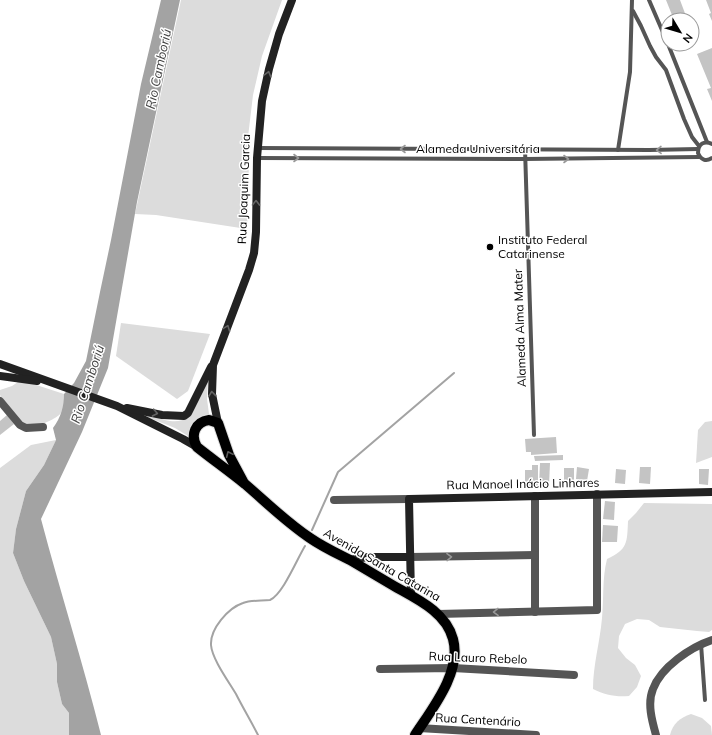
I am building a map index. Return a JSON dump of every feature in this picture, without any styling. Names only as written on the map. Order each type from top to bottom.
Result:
[{"type":"main road","name":"Rua Joaquim Garcia","points":[[218,423],[212,394],[213,365],[254,253],[256,232],[257,158],[260,115],[264,87],[279,34],[292,0]]},
{"type":"main road","points":[[0,364],[117,406],[187,440],[197,447]]},
{"type":"main road","points":[[117,406],[162,415],[184,416],[188,413],[213,365]]},
{"type":"main road","points":[[0,376],[56,384]]},
{"type":"main road","points":[[197,447],[194,441],[194,431],[196,427],[204,421],[209,420],[218,423]]},
{"type":"main road","name":"Avenida Santa Catarina","points":[[218,423],[229,455],[244,483]]},
{"type":"main road","name":"Avenida Santa Catarina","points":[[197,447],[244,483],[285,519],[309,537],[327,549],[411,595],[438,614],[448,625],[454,640],[453,668],[444,688],[417,732]]},
{"type":"main road","name":"Rua Manoel Inácio Linhares","points":[[409,498],[712,492]]},
{"type":"main road","points":[[409,498],[411,595]]},
{"type":"main road","points":[[349,560],[368,557],[410,557]]},
{"type":"street","points":[[0,401],[20,425],[26,428],[43,427]]},
{"type":"street","points":[[438,614],[597,610],[597,494]]},
{"type":"street","points":[[535,496],[535,612]]},
{"type":"street","name":"Rua Manoel Inácio Linhares","points":[[334,500],[409,498]]},
{"type":"street","points":[[410,557],[535,555]]},
{"type":"street","points":[[656,735],[651,703],[653,689],[661,675],[694,647],[712,640]]},
{"type":"street","name":"Rua Lauro Rebelo","points":[[380,669],[453,668],[574,675]]},
{"type":"street","name":"Rua Centenário","points":[[417,732],[536,735]]},
{"type":"lane","points":[[618,150],[630,72],[633,11],[632,0]]},
{"type":"lane","points":[[649,0],[660,25]]},
{"type":"lane","points":[[633,11],[653,52],[666,70],[684,119],[698,148],[699,157]]},
{"type":"lane","points":[[671,52],[710,143],[703,143],[698,148]]},
{"type":"lane","name":"Alameda Universitária","points":[[258,148],[618,150],[698,148]]},
{"type":"lane","name":"Alameda Alma Mater","points":[[525,149],[534,435]]},
{"type":"lane","name":"Alameda Universitária","points":[[257,158],[525,159],[699,157],[707,161],[712,161]]},
{"type":"lane","points":[[701,643],[705,700]]},
{"type":"shaded area","points":[[181,0],[282,0],[262,56],[253,95],[248,137],[249,187],[247,229],[156,215],[135,214]]},
{"type":"shaded area","points":[[121,323],[210,334],[188,391],[177,399],[116,356]]},
{"type":"shaded area","points":[[21,380],[64,394],[64,406],[61,413],[54,419],[43,424],[27,426],[21,423],[0,395],[0,390],[12,386]]},
{"type":"shaded area","points":[[207,380],[209,414],[204,415],[194,421],[188,436],[175,428],[147,417],[146,415],[170,421],[179,421],[185,418],[194,408]]},
{"type":"shaded area","points":[[712,421],[712,457],[696,463],[698,430],[705,422]]},
{"type":"shaded area","points":[[56,440],[44,465],[26,491],[16,529],[13,553],[24,581],[51,637],[57,664],[57,682],[62,704],[69,713],[69,735],[0,735],[0,468],[31,445]]},
{"type":"shaded area","points":[[644,503],[712,504],[712,630],[709,632],[660,627],[649,620],[637,619],[625,624],[619,636],[618,648],[626,658],[635,665],[641,676],[637,687],[629,696],[610,695],[593,689],[594,671],[602,618],[605,566],[607,559],[623,548],[627,535],[628,521]]},
{"type":"shaded area","points":[[691,714],[702,718],[711,726],[712,735],[670,735],[673,727],[678,722]]},
{"type":"water","name":"Rio Camboriú","points":[[161,0],[180,0],[137,202],[108,368],[82,432],[41,519],[101,735],[69,735],[69,713],[62,704],[57,682],[57,664],[51,637],[24,581],[13,553],[16,529],[26,491],[44,465],[56,440],[53,428],[62,412],[64,394],[74,383],[86,361],[141,84]]},
{"type":"building","points":[[666,0],[680,0],[684,12],[671,12]]},
{"type":"building","points":[[706,0],[712,0],[712,21],[709,14],[711,13]]},
{"type":"building","points":[[712,48],[712,101],[707,89],[711,88],[697,54]]},
{"type":"building","points":[[7,415],[14,424],[0,435],[0,421]]},
{"type":"building","points":[[556,437],[557,453],[531,455],[531,452],[526,452],[525,439]]},
{"type":"building","points":[[563,455],[563,460],[535,461],[534,456]]},
{"type":"building","points":[[540,463],[550,463],[549,485],[539,485]]},
{"type":"building","points":[[532,465],[538,465],[538,487],[525,486],[525,470],[532,470]]},
{"type":"building","points":[[577,467],[589,469],[587,481],[576,479]]},
{"type":"building","points":[[640,467],[651,467],[650,484],[639,483]]},
{"type":"building","points":[[564,468],[574,468],[574,480],[564,480]]},
{"type":"building","points":[[616,469],[626,470],[625,484],[615,483]]},
{"type":"building","points":[[699,469],[709,469],[708,485],[699,484]]},
{"type":"building","points":[[605,501],[615,502],[614,520],[603,519]]},
{"type":"building","points":[[603,525],[618,526],[617,542],[602,542]]},
{"type":"waterway","points":[[312,530],[338,472],[454,373]]},
{"type":"waterway","points":[[258,735],[214,657],[211,639],[213,632],[221,620],[232,609],[249,601],[270,600],[275,596],[285,584],[305,546]]},
{"type":"place","name":"Instituto Federal Catarinense","points":[[490,247]]}]
